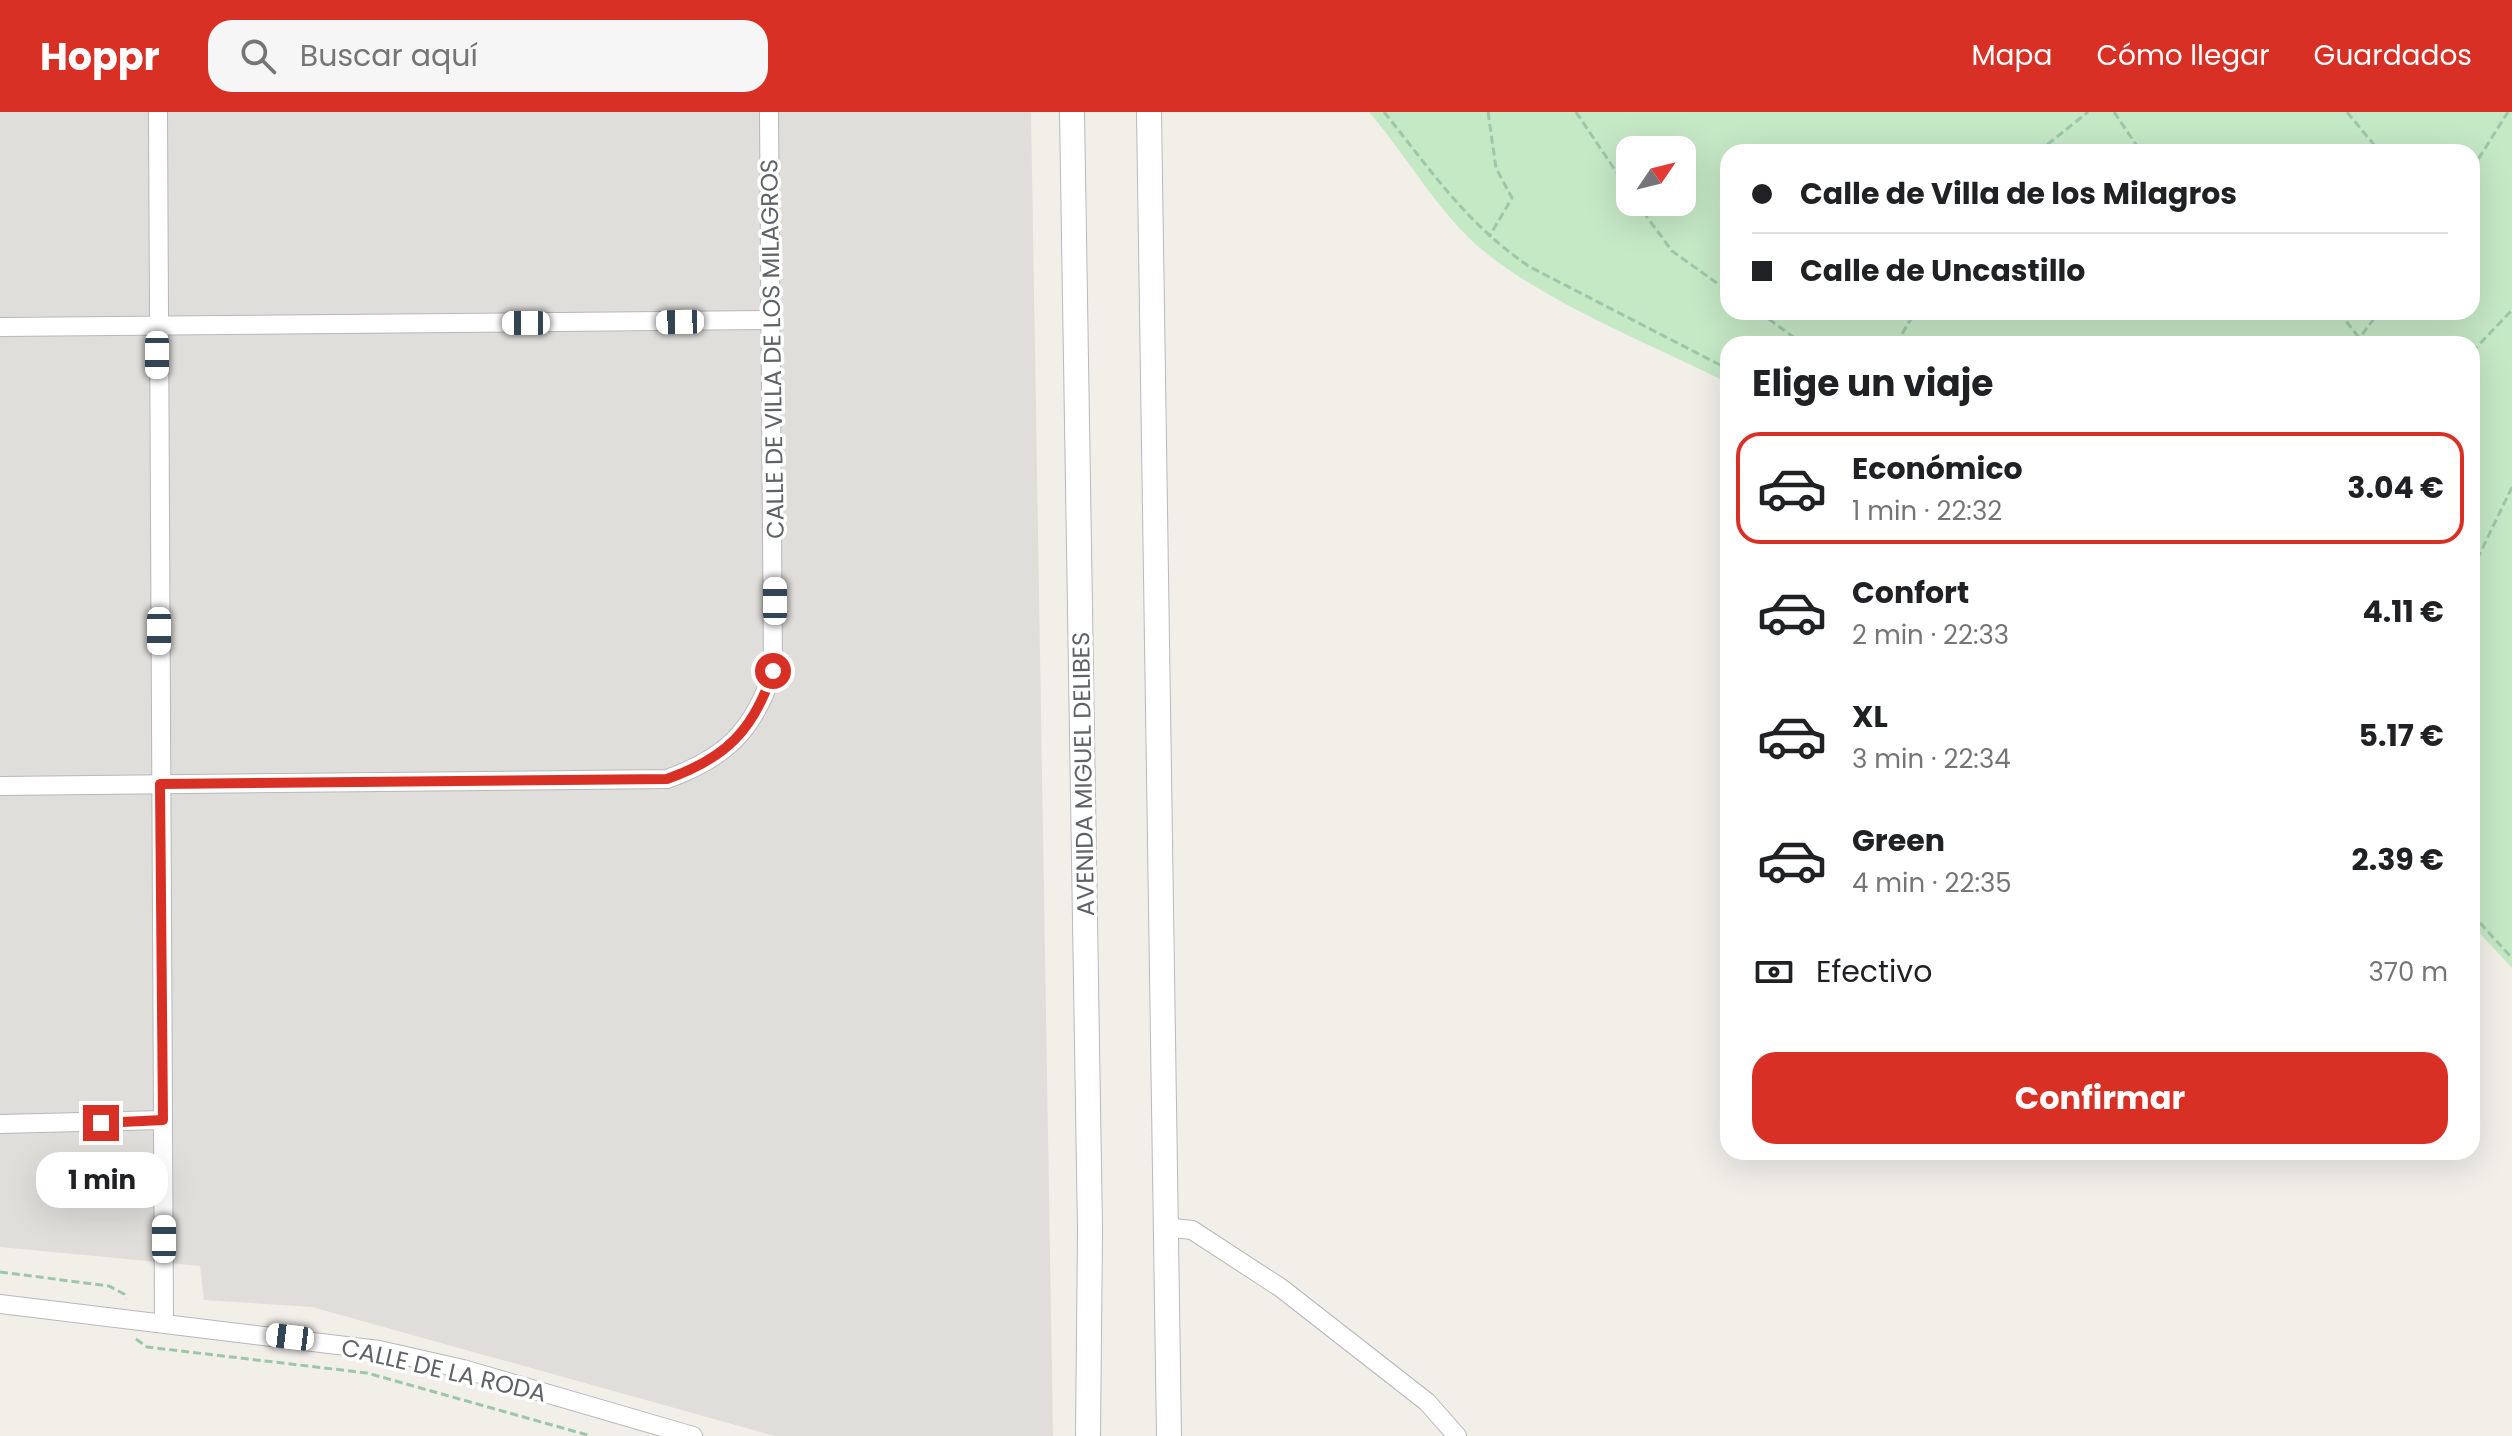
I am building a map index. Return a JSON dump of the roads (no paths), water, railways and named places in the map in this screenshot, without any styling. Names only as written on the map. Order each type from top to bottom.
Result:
[{"type":"main road","name":"AVENIDA MIGUEL DELIBES","points":[[1072,112],[1090,1230],[1088,1436]]},
{"type":"main road","points":[[1149,112],[1169,1436]]},
{"type":"street","points":[[158,112],[164,1322]]},
{"type":"street","name":"CALLE DE VILLA DE LOS MILAGROS","points":[[0,786],[642,781],[667,779],[691,771],[743,734],[762,704],[773,671],[773,320],[769,112]]},
{"type":"street","points":[[0,327],[773,320]]},
{"type":"street","points":[[0,1124],[163,1120]]},
{"type":"street","points":[[1164,1227],[1192,1230],[1281,1288],[1427,1402],[1457,1436]]},
{"type":"street","name":"CALLE DE LA RODA","points":[[0,1304],[379,1350],[463,1369],[693,1436]]}]
